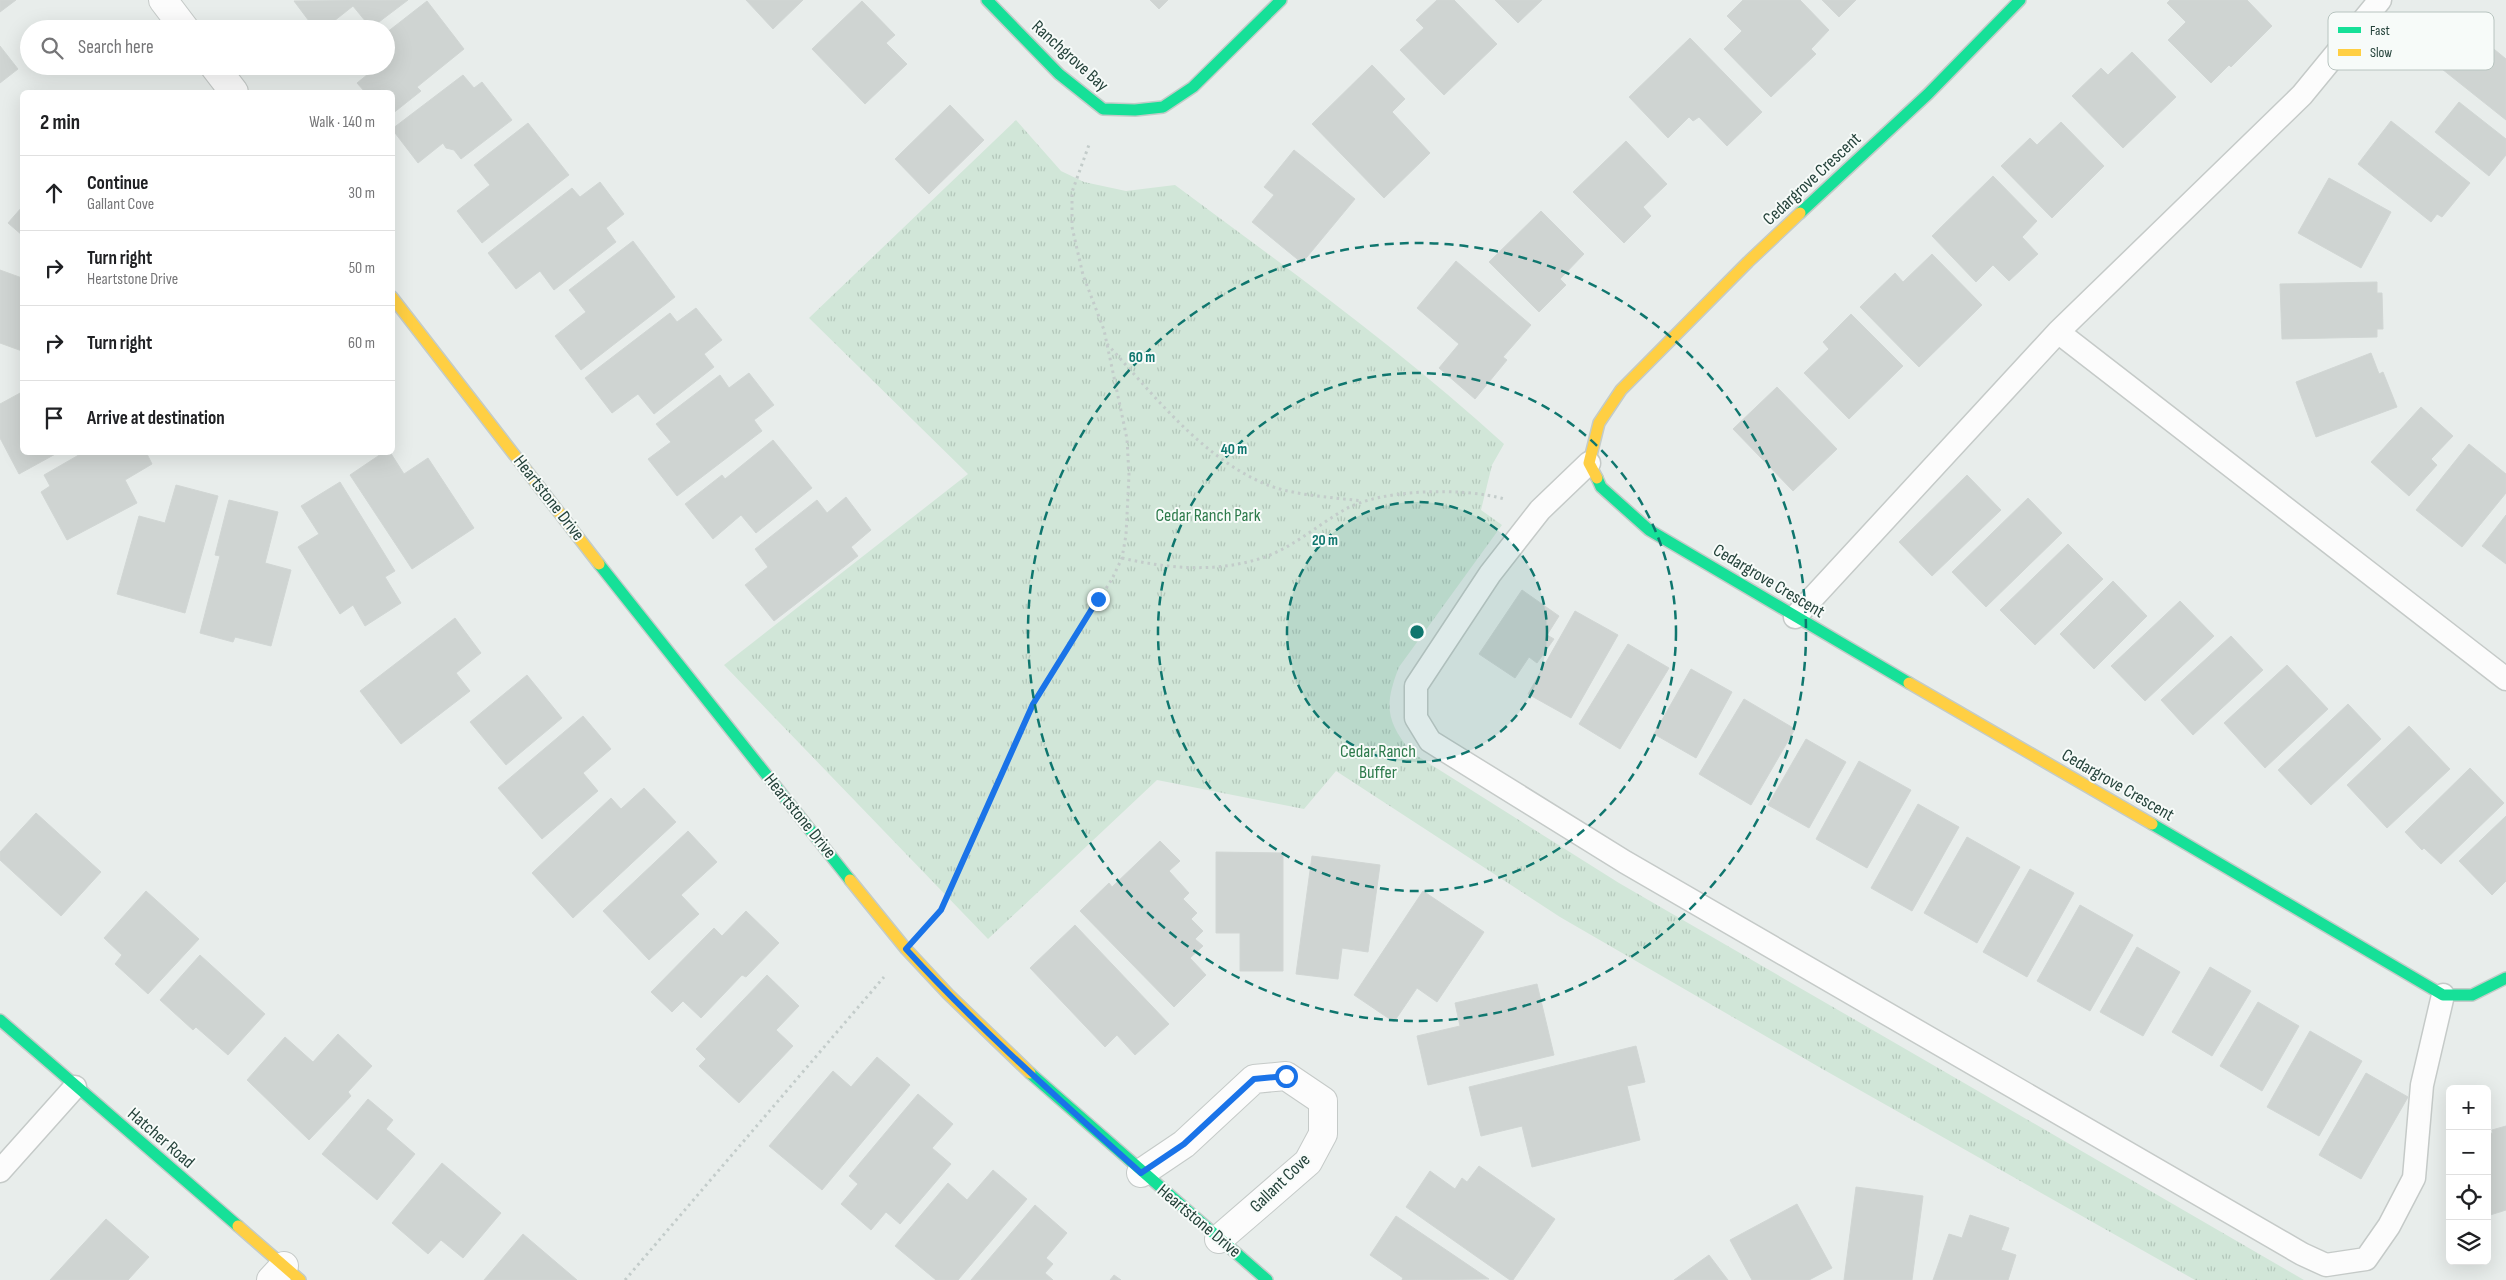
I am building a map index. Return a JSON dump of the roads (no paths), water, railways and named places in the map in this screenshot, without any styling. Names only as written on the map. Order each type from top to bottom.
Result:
[{"type":"street","points":[[163,0],[178,20]]},
{"type":"street","name":"Ranchgrove Bay","points":[[987,0],[1059,74],[1103,109],[1135,110],[1163,106],[1193,86],[1281,0]]},
{"type":"street","name":"Cedargrove Crescent","points":[[2020,0],[1928,94],[1748,262],[1621,390],[1599,424],[1589,463],[1601,487],[1649,530],[2442,995]]},
{"type":"street","points":[[221,75],[232,90]]},
{"type":"street","name":"Heartstone Drive","points":[[397,312],[906,949],[937,982],[1052,1093],[1141,1173],[1267,1280]]},
{"type":"street","points":[[2442,995],[2472,995],[2506,978]]},
{"type":"street","name":"Hatcher Road","points":[[0,1020],[285,1275]]},
{"type":"street","name":"Gallant Cove","points":[[1141,1173],[1184,1144],[1254,1079],[1286,1076],[1322,1101],[1323,1134],[1308,1162],[1219,1239]]},
{"type":"lane","points":[[2370,12],[2380,0]]},
{"type":"lane","points":[[1795,617],[2058,332],[2302,95],[2328,63]]},
{"type":"lane","points":[[2058,332],[2506,679]]},
{"type":"lane","points":[[1589,463],[1540,510],[1490,574],[1416,686],[1416,718],[1430,741],[1625,862],[2302,1254],[2326,1266],[2366,1259],[2389,1226],[2414,1178],[2422,1085],[2442,995]]},
{"type":"lane","points":[[0,1171],[75,1087]]},
{"type":"park label","name":"Cedar Ranch Park","points":[[1208,515]]},
{"type":"park label","name":"Cedar Ranch Buffer","points":[[1378,761]]}]
